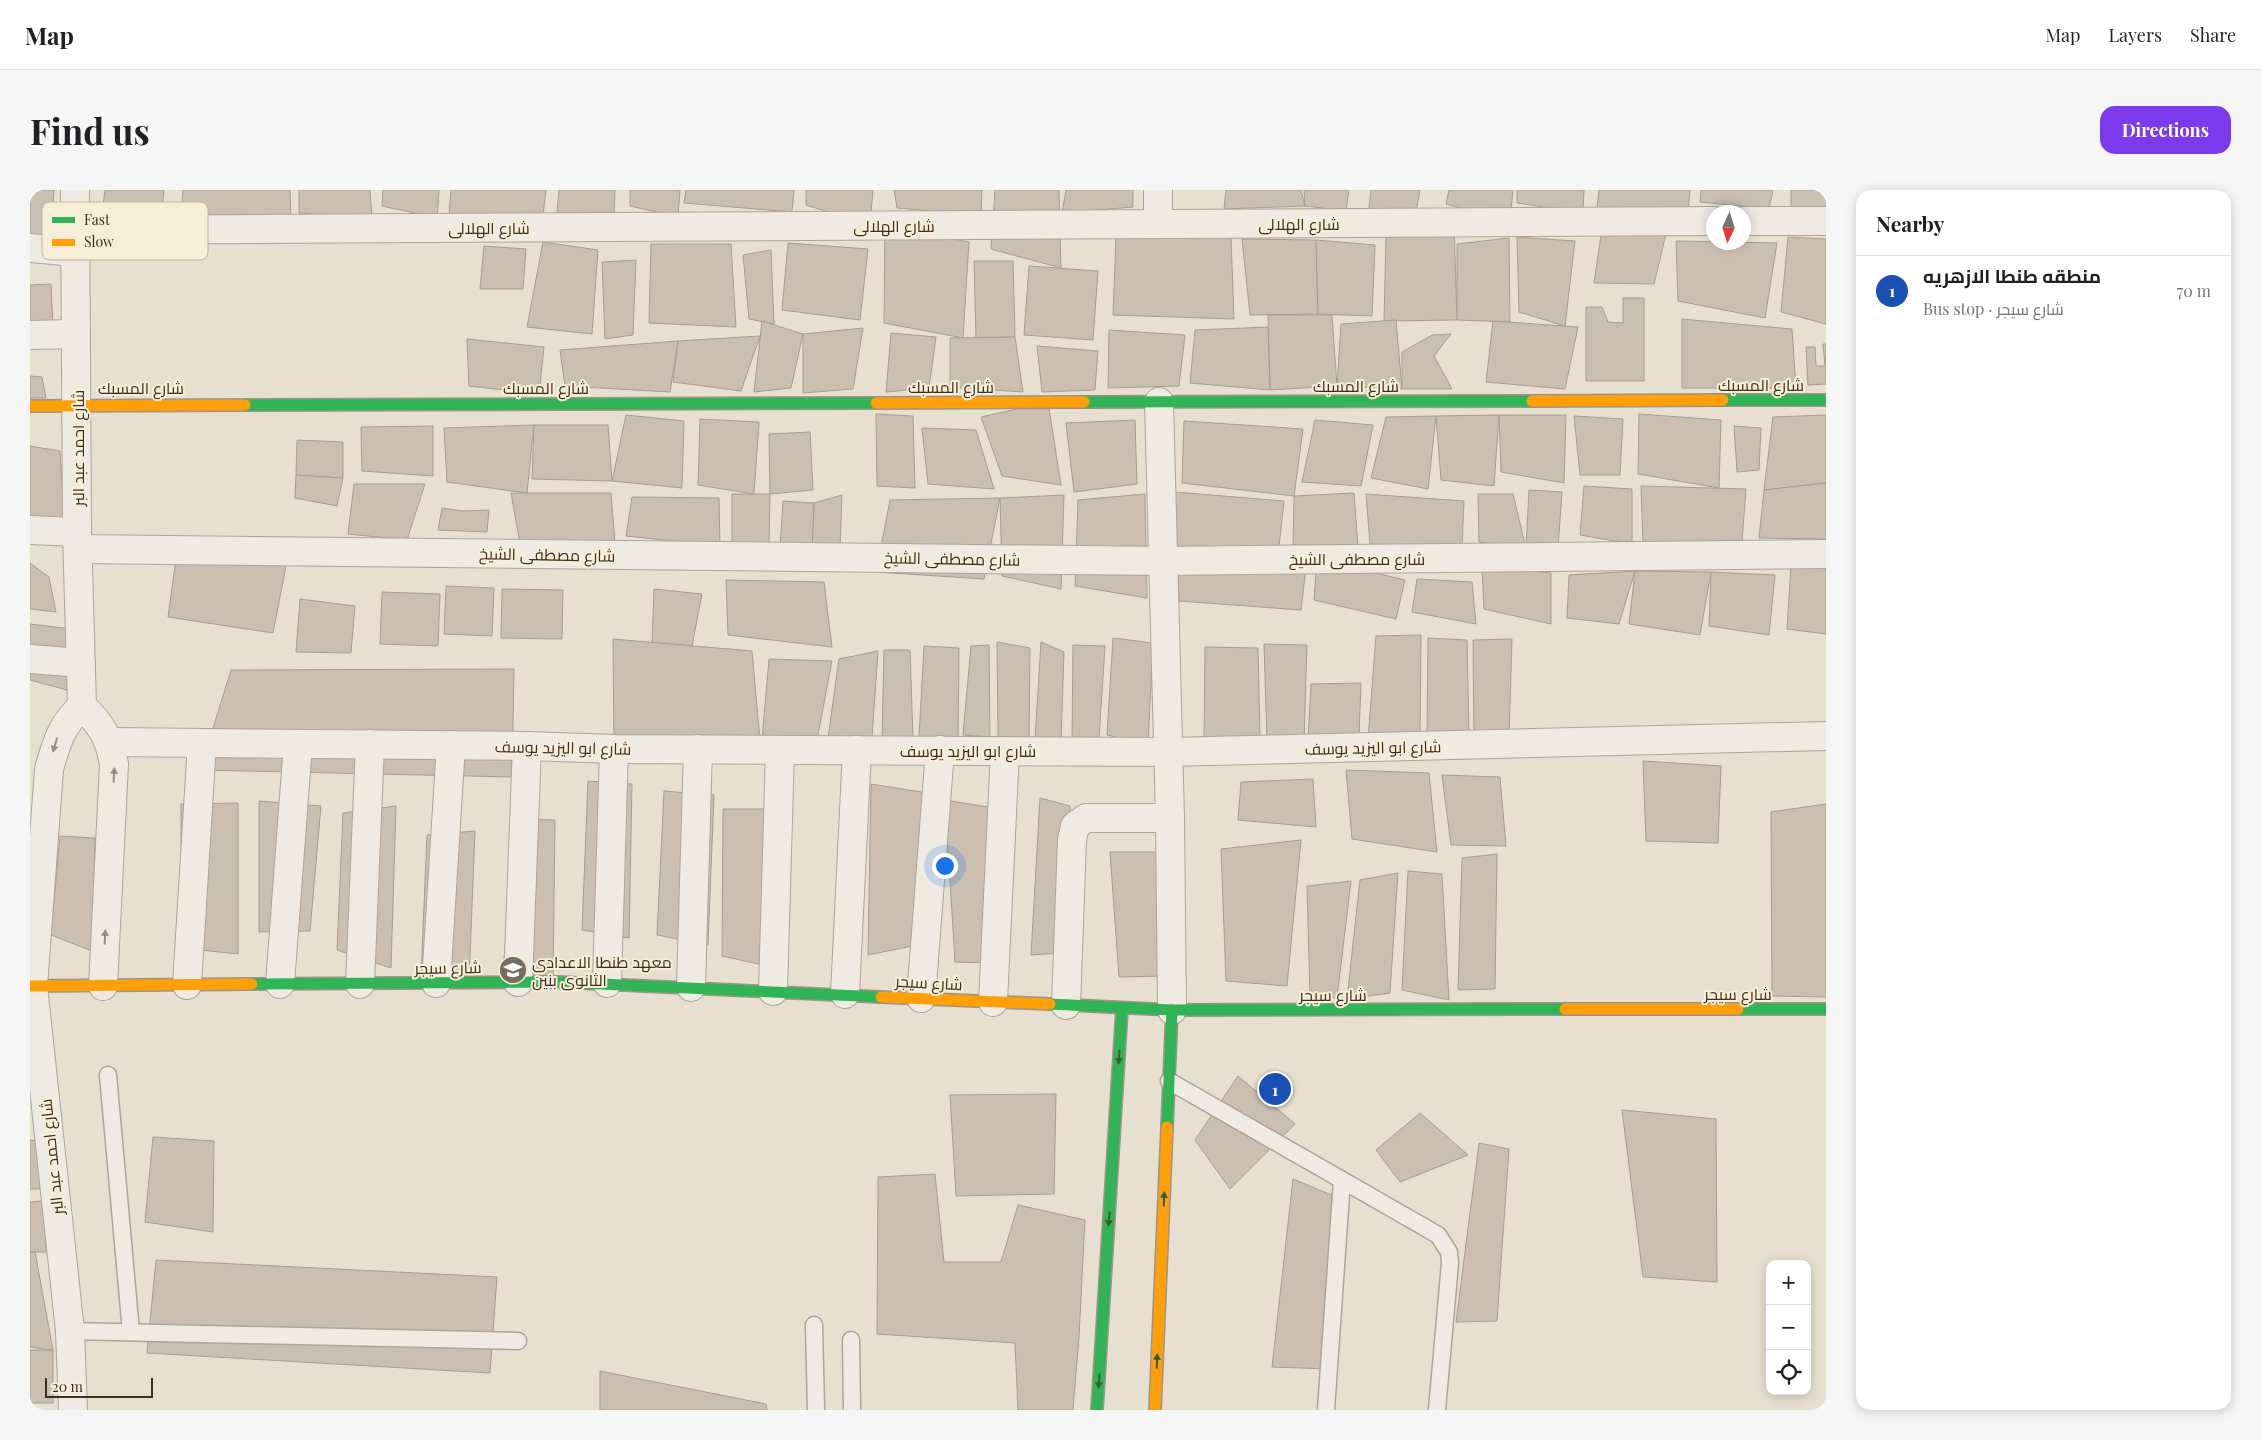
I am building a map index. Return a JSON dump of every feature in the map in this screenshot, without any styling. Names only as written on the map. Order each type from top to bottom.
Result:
[{"type":"main road","name":"شارع المسبك","points":[[30,406],[77,404],[1826,400]]},
{"type":"main road","name":"شارع سيجر","points":[[31,986],[607,983],[1172,1010],[1826,1009]]},
{"type":"main road","points":[[1097,1410],[1122,1008]]},
{"type":"main road","points":[[1155,1410],[1172,1010]]},
{"type":"street","points":[[1158,190],[1158,224]]},
{"type":"street","name":"شارع الهلالى","points":[[208,239],[1158,224],[1706,221]]},
{"type":"street","points":[[1751,221],[1826,221]]},
{"type":"street","name":"شارع احمد عبد البر","points":[[73,1410],[70,1331],[31,986],[38,813],[48,769],[59,734],[69,718],[82,706],[75,260]]},
{"type":"street","points":[[30,335],[76,334]]},
{"type":"street","points":[[1159,402],[1170,818],[1172,1010]]},
{"type":"street","name":"شارع مصطفى الشيخ","points":[[30,530],[78,540],[1163,561],[1826,554]]},
{"type":"street","points":[[30,659],[81,663]]},
{"type":"street","points":[[82,706],[99,722],[110,742],[114,764],[103,986]]},
{"type":"street","name":"شارع ابو اليزيد يوسف","points":[[110,742],[527,746],[614,749],[1168,752],[1826,736]]},
{"type":"street","points":[[187,985],[202,743]]},
{"type":"street","points":[[280,984],[298,744]]},
{"type":"street","points":[[360,984],[370,744]]},
{"type":"street","points":[[436,983],[452,745]]},
{"type":"street","points":[[518,982],[527,746]]},
{"type":"street","points":[[607,983],[614,749]]},
{"type":"street","points":[[691,987],[698,749]]},
{"type":"street","points":[[773,991],[780,750]]},
{"type":"street","points":[[845,994],[857,750]]},
{"type":"street","points":[[921,998],[940,750]]},
{"type":"street","points":[[994,1002],[1005,750]]},
{"type":"street","points":[[1066,1006],[1072,840],[1076,826],[1086,818],[1170,818]]},
{"type":"lane","points":[[108,1075],[130,1332]]},
{"type":"lane","points":[[1169,1081],[1438,1235],[1448,1252],[1450,1263],[1437,1410]]},
{"type":"lane","points":[[1326,1410],[1342,1180]]},
{"type":"lane","points":[[814,1325],[816,1410]]},
{"type":"lane","points":[[70,1331],[518,1341]]},
{"type":"lane","points":[[852,1340],[852,1410]]},
{"type":"building","points":[[30,190],[54,190],[53,202],[42,202],[42,239],[30,237]]},
{"type":"building","points":[[105,190],[164,190],[163,202],[103,202]]},
{"type":"building","points":[[183,190],[290,190],[291,218],[208,214],[208,202],[182,202]]},
{"type":"building","points":[[299,190],[370,190],[372,219],[299,213]]},
{"type":"building","points":[[383,190],[439,190],[437,218],[382,206]]},
{"type":"building","points":[[451,190],[546,190],[543,215],[449,214]]},
{"type":"building","points":[[559,190],[615,190],[614,214],[557,213]]},
{"type":"building","points":[[630,190],[680,190],[678,217],[630,206]]},
{"type":"building","points":[[686,190],[794,190],[792,212],[684,203]]},
{"type":"building","points":[[806,190],[873,190],[870,225],[806,205]]},
{"type":"building","points":[[894,190],[982,190],[981,215],[897,208]]},
{"type":"building","points":[[995,190],[1059,190],[1061,268],[991,249]]},
{"type":"building","points":[[1066,190],[1133,190],[1133,207],[1062,213]]},
{"type":"building","points":[[1226,190],[1301,190],[1305,206],[1224,209]]},
{"type":"building","points":[[1304,190],[1349,190],[1346,211],[1305,206]]},
{"type":"building","points":[[1371,190],[1420,190],[1416,212],[1375,214],[1369,207]]},
{"type":"building","points":[[1449,190],[1513,190],[1510,222],[1446,204]]},
{"type":"building","points":[[1517,190],[1584,190],[1583,213],[1517,203]]},
{"type":"building","points":[[1599,190],[1690,190],[1688,211],[1597,209]]},
{"type":"building","points":[[1701,190],[1773,190],[1769,209],[1751,207],[1751,205],[1700,202]]},
{"type":"building","points":[[1791,190],[1826,190],[1826,208],[1791,207]]},
{"type":"building","points":[[1454,223],[1457,320],[1384,321],[1386,236]]},
{"type":"building","points":[[885,225],[969,242],[963,338],[884,323]]},
{"type":"building","points":[[1666,234],[1654,284],[1594,283],[1601,235]]},
{"type":"building","points":[[1116,237],[1231,237],[1234,319],[1113,315]]},
{"type":"building","points":[[1517,237],[1575,241],[1565,326],[1519,312]]},
{"type":"building","points":[[1788,237],[1826,239],[1826,324],[1781,312]]},
{"type":"building","points":[[1509,238],[1510,322],[1457,320],[1457,244]]},
{"type":"building","points":[[1242,239],[1316,240],[1318,314],[1250,315]]},
{"type":"building","points":[[1316,240],[1375,245],[1372,316],[1318,314]]},
{"type":"building","points":[[1676,241],[1706,242],[1706,250],[1751,250],[1751,242],[1777,243],[1765,318],[1678,301]]},
{"type":"building","points":[[543,242],[598,250],[592,334],[527,327]]},
{"type":"building","points":[[788,243],[868,249],[860,320],[782,310]]},
{"type":"building","points":[[651,244],[731,244],[736,327],[649,323]]},
{"type":"building","points":[[484,246],[526,249],[523,289],[480,289]]},
{"type":"building","points":[[771,250],[774,324],[749,319],[743,255]]},
{"type":"building","points":[[636,260],[633,335],[605,339],[602,262]]},
{"type":"building","points":[[974,261],[1013,261],[1015,337],[976,338]]},
{"type":"building","points":[[1029,266],[1098,271],[1093,340],[1024,335]]},
{"type":"building","points":[[51,284],[53,325],[30,326],[30,285]]},
{"type":"building","points":[[1623,298],[1644,298],[1644,381],[1586,381],[1586,307],[1602,307],[1608,322],[1623,323]]},
{"type":"building","points":[[1268,315],[1332,315],[1337,386],[1270,390]]},
{"type":"building","points":[[1682,319],[1792,329],[1796,388],[1682,388]]},
{"type":"building","points":[[1396,320],[1402,389],[1337,386],[1341,324]]},
{"type":"building","points":[[762,321],[803,334],[791,388],[754,392]]},
{"type":"building","points":[[1493,321],[1578,327],[1565,389],[1486,382]]},
{"type":"building","points":[[1268,327],[1270,390],[1190,383],[1195,330]]},
{"type":"building","points":[[863,328],[853,389],[803,393],[803,334]]},
{"type":"building","points":[[1109,330],[1185,335],[1179,386],[1108,388]]},
{"type":"building","points":[[891,333],[936,337],[929,388],[886,392]]},
{"type":"building","points":[[1451,334],[1434,356],[1452,389],[1402,389],[1402,352],[1432,335]]},
{"type":"building","points":[[760,336],[741,391],[673,382],[678,341]]},
{"type":"building","points":[[1015,337],[1023,392],[950,387],[950,338]]},
{"type":"building","points":[[467,339],[544,347],[539,394],[469,386]]},
{"type":"building","points":[[678,341],[670,392],[565,386],[560,350]]},
{"type":"building","points":[[1823,344],[1826,344],[1826,384],[1808,385],[1806,347],[1815,347],[1816,366],[1825,366]]},
{"type":"building","points":[[1037,346],[1098,351],[1095,390],[1042,392]]},
{"type":"building","points":[[30,376],[42,377],[46,398],[30,398]]},
{"type":"building","points":[[1048,402],[1061,485],[1002,476],[981,417]]},
{"type":"building","points":[[876,414],[913,416],[915,488],[877,486]]},
{"type":"building","points":[[1639,414],[1721,420],[1719,488],[1638,474]]},
{"type":"building","points":[[626,415],[684,421],[682,488],[612,481]]},
{"type":"building","points":[[1499,415],[1566,415],[1564,483],[1501,472]]},
{"type":"building","points":[[1499,415],[1494,486],[1441,480],[1436,416]]},
{"type":"building","points":[[1826,415],[1826,483],[1764,490],[1773,417]]},
{"type":"building","points":[[1436,416],[1428,489],[1371,478],[1386,417]]},
{"type":"building","points":[[1574,416],[1623,419],[1620,475],[1580,475]]},
{"type":"building","points":[[700,419],[759,422],[754,494],[698,485]]},
{"type":"building","points":[[1135,420],[1137,484],[1074,492],[1066,423]]},
{"type":"building","points":[[1315,420],[1373,425],[1361,486],[1302,482]]},
{"type":"building","points":[[1184,421],[1303,429],[1294,496],[1182,483]]},
{"type":"building","points":[[534,425],[608,425],[612,481],[532,479]]},
{"type":"building","points":[[534,425],[527,493],[447,482],[444,428]]},
{"type":"building","points":[[433,426],[433,476],[362,471],[361,427]]},
{"type":"building","points":[[1734,426],[1761,428],[1759,470],[1737,472]]},
{"type":"building","points":[[922,428],[976,430],[994,489],[928,484]]},
{"type":"building","points":[[810,432],[813,490],[770,494],[769,434]]},
{"type":"building","points":[[297,440],[343,442],[343,478],[296,475]]},
{"type":"building","points":[[30,446],[60,451],[65,532],[30,521]]},
{"type":"building","points":[[296,475],[343,478],[337,506],[295,498]]},
{"type":"building","points":[[1826,483],[1826,539],[1759,538],[1764,490]]},
{"type":"building","points":[[354,484],[425,484],[407,540],[348,534]]},
{"type":"building","points":[[1584,486],[1632,489],[1632,544],[1580,535]]},
{"type":"building","points":[[1641,486],[1746,489],[1742,542],[1643,544]]},
{"type":"building","points":[[1529,490],[1562,492],[1558,548],[1526,548]]},
{"type":"building","points":[[1175,492],[1284,501],[1279,547],[1175,560]]},
{"type":"building","points":[[511,493],[611,493],[616,555],[520,544]]},
{"type":"building","points":[[1354,493],[1358,547],[1293,545],[1294,496]]},
{"type":"building","points":[[732,494],[770,494],[769,544],[732,556]]},
{"type":"building","points":[[1145,494],[1147,598],[1075,586],[1078,500]]},
{"type":"building","points":[[1366,494],[1464,501],[1462,547],[1370,544]]},
{"type":"building","points":[[1478,494],[1513,494],[1526,548],[1479,542]]},
{"type":"building","points":[[842,495],[840,549],[812,549],[814,503]]},
{"type":"building","points":[[1064,495],[1061,589],[1002,576],[1000,498]]},
{"type":"building","points":[[632,497],[719,498],[720,546],[626,536]]},
{"type":"building","points":[[1000,498],[984,579],[876,572],[890,500]]},
{"type":"building","points":[[783,501],[814,503],[812,549],[780,548]]},
{"type":"building","points":[[442,508],[462,511],[489,510],[487,532],[438,530]]},
{"type":"building","points":[[176,559],[287,561],[273,633],[168,617]]},
{"type":"building","points":[[1307,559],[1301,610],[1179,601],[1178,572]]},
{"type":"building","points":[[1317,559],[1405,580],[1396,619],[1314,600]]},
{"type":"building","points":[[30,563],[49,577],[56,612],[30,609]]},
{"type":"building","points":[[1482,566],[1551,573],[1551,624],[1484,609]]},
{"type":"building","points":[[1791,566],[1826,567],[1826,634],[1787,629]]},
{"type":"building","points":[[1635,571],[1711,572],[1700,635],[1629,624]]},
{"type":"building","points":[[1635,571],[1619,624],[1567,618],[1569,575]]},
{"type":"building","points":[[1711,572],[1775,575],[1769,635],[1709,626]]},
{"type":"building","points":[[1417,579],[1472,582],[1476,624],[1412,612]]},
{"type":"building","points":[[726,580],[824,582],[832,647],[728,635]]},
{"type":"building","points":[[446,586],[494,588],[492,636],[444,634]]},
{"type":"building","points":[[502,589],[563,590],[562,639],[501,638]]},
{"type":"building","points":[[654,589],[702,594],[692,646],[652,643]]},
{"type":"building","points":[[382,592],[440,594],[438,646],[380,644]]},
{"type":"building","points":[[300,599],[355,606],[351,653],[296,652]]},
{"type":"building","points":[[30,624],[72,629],[67,690],[30,680]]},
{"type":"building","points":[[1421,635],[1420,738],[1368,739],[1376,636]]},
{"type":"building","points":[[1113,638],[1153,643],[1148,744],[1107,735]]},
{"type":"building","points":[[1428,638],[1467,640],[1469,736],[1427,735]]},
{"type":"building","points":[[613,639],[752,651],[761,752],[614,749]]},
{"type":"building","points":[[1512,639],[1509,736],[1474,738],[1473,640]]},
{"type":"building","points":[[997,642],[1030,648],[1029,740],[998,738]]},
{"type":"building","points":[[1041,642],[1064,652],[1061,741],[1035,739]]},
{"type":"building","points":[[1264,644],[1307,645],[1304,742],[1267,741]]},
{"type":"building","points":[[989,645],[990,737],[963,735],[971,646]]},
{"type":"building","points":[[1073,645],[1105,646],[1099,738],[1072,739]]},
{"type":"building","points":[[924,646],[959,648],[958,739],[919,737]]},
{"type":"building","points":[[1205,647],[1258,648],[1260,739],[1204,741]]},
{"type":"building","points":[[884,650],[910,650],[913,738],[882,741]]},
{"type":"building","points":[[878,651],[872,738],[828,738],[839,659]]},
{"type":"building","points":[[769,659],[832,661],[814,756],[761,752]]},
{"type":"building","points":[[514,669],[512,777],[200,770],[231,670]]},
{"type":"building","points":[[1361,683],[1359,736],[1308,740],[1311,684]]},
{"type":"building","points":[[1643,761],[1721,766],[1718,843],[1646,841]]},
{"type":"building","points":[[1346,770],[1429,773],[1437,852],[1352,839]]},
{"type":"building","points":[[1442,775],[1500,777],[1506,846],[1451,845]]},
{"type":"building","points":[[1313,779],[1316,827],[1238,820],[1241,782]]},
{"type":"building","points":[[588,781],[632,784],[629,938],[582,930]]},
{"type":"building","points":[[871,784],[927,793],[917,945],[868,955]]},
{"type":"building","points":[[664,791],[714,795],[708,945],[657,935]]},
{"type":"building","points":[[1040,798],[1070,806],[1062,953],[1031,955]]},
{"type":"building","points":[[945,800],[994,808],[992,963],[955,962]]},
{"type":"building","points":[[259,801],[321,806],[310,931],[259,932]]},
{"type":"building","points":[[238,803],[238,954],[181,948],[181,804]]},
{"type":"building","points":[[1826,804],[1826,997],[1772,996],[1771,812]]},
{"type":"building","points":[[396,806],[391,968],[337,950],[343,813]]},
{"type":"building","points":[[723,809],[768,809],[767,966],[722,956]]},
{"type":"building","points":[[517,819],[555,820],[553,986],[502,979]]},
{"type":"building","points":[[475,831],[469,981],[421,975],[427,835]]},
{"type":"building","points":[[60,836],[95,838],[92,951],[51,935]]},
{"type":"building","points":[[1301,840],[1287,986],[1226,981],[1221,849]]},
{"type":"building","points":[[1110,852],[1164,852],[1165,976],[1119,977]]},
{"type":"building","points":[[1497,854],[1495,989],[1458,990],[1462,858]]},
{"type":"building","points":[[1408,871],[1442,874],[1449,1000],[1402,990]]},
{"type":"building","points":[[1398,873],[1390,993],[1347,999],[1360,880]]},
{"type":"building","points":[[1351,881],[1337,998],[1310,996],[1307,886]]},
{"type":"building","points":[[1238,1076],[1295,1124],[1230,1189],[1195,1140]]},
{"type":"building","points":[[1056,1094],[1054,1194],[956,1196],[950,1095]]},
{"type":"building","points":[[1622,1110],[1716,1119],[1717,1282],[1643,1277]]},
{"type":"building","points":[[1420,1113],[1468,1155],[1400,1182],[1376,1150]]},
{"type":"building","points":[[153,1137],[214,1141],[213,1232],[145,1222]]},
{"type":"building","points":[[30,1140],[39,1141],[43,1189],[30,1189]]},
{"type":"building","points":[[1479,1143],[1509,1149],[1497,1321],[1456,1322]]},
{"type":"building","points":[[935,1174],[944,1262],[1001,1262],[1018,1205],[1085,1220],[1073,1410],[1018,1410],[1015,1343],[877,1334],[878,1177]]},
{"type":"building","points":[[1293,1179],[1341,1199],[1329,1369],[1272,1367]]},
{"type":"building","points":[[44,1201],[46,1252],[30,1252],[30,1202]]},
{"type":"building","points":[[30,1252],[35,1252],[53,1350],[30,1347]]},
{"type":"building","points":[[156,1260],[497,1277],[490,1373],[147,1353]]},
{"type":"building","points":[[30,1350],[53,1350],[53,1403],[30,1403]]},
{"type":"building","points":[[600,1371],[766,1404],[767,1410],[600,1410]]},
{"type":"traffic: fast","points":[[1723,400],[1826,400]]},
{"type":"traffic: fast","points":[[1084,402],[1532,401]]},
{"type":"traffic: fast","points":[[245,405],[876,403]]},
{"type":"traffic: fast","points":[[252,984],[558,982],[881,997]]},
{"type":"traffic: fast","points":[[1050,1004],[1172,1010],[1565,1009]]},
{"type":"traffic: fast","points":[[1097,1410],[1122,1008]]},
{"type":"traffic: fast","points":[[1738,1009],[1826,1009]]},
{"type":"traffic: fast","points":[[1167,1127],[1172,1010]]},
{"type":"traffic: slow","points":[[1532,401],[1723,400]]},
{"type":"traffic: slow","points":[[876,403],[1084,402]]},
{"type":"traffic: slow","points":[[30,406],[245,405]]},
{"type":"traffic: slow","points":[[30,986],[252,984]]},
{"type":"traffic: slow","points":[[881,997],[1050,1004]]},
{"type":"traffic: slow","points":[[1565,1009],[1738,1009]]},
{"type":"traffic: slow","points":[[1155,1410],[1167,1127]]},
{"type":"place","name":"معهد طنطا الاعدادى الثانوى بنين","points":[[513,970]]},
{"type":"place","name":"منطقه طنطا الازهريه","points":[[1275,1089]]}]
